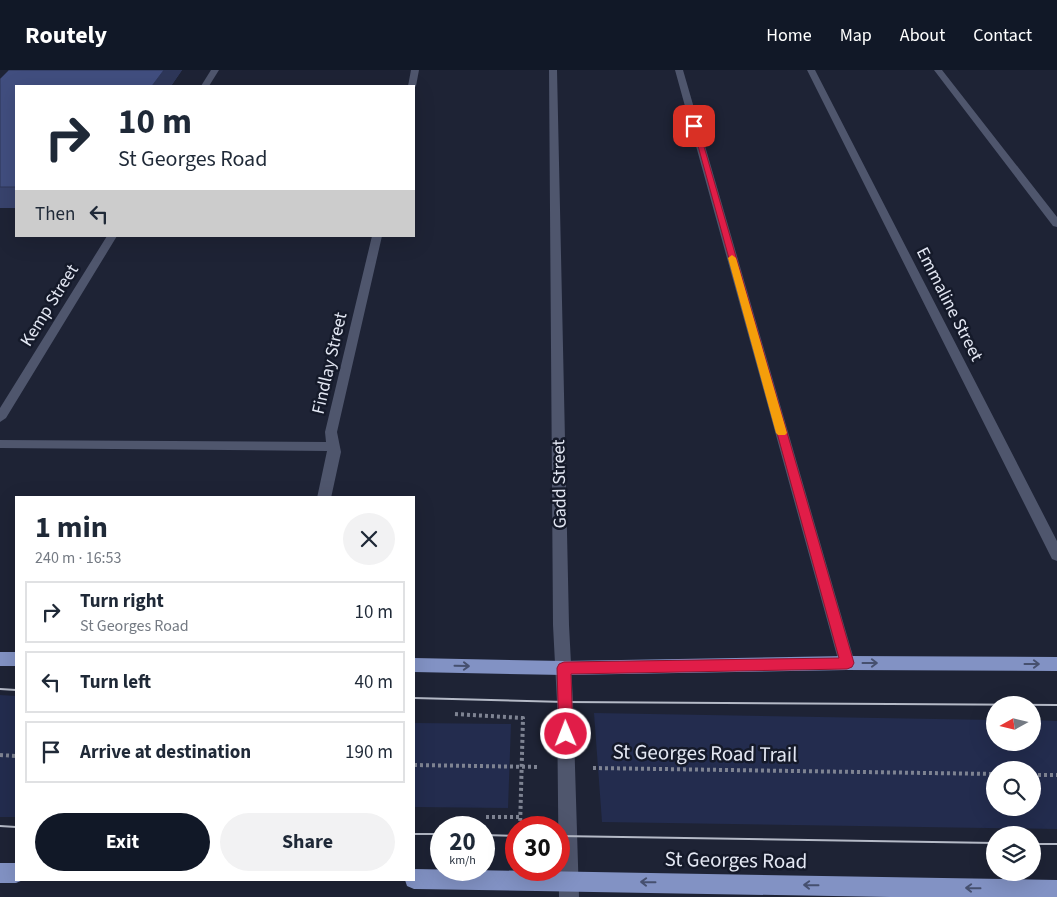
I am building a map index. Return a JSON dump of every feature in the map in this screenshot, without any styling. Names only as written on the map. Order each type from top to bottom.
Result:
[{"type":"highway","points":[[0,659],[15,659]]},
{"type":"highway","points":[[415,665],[564,668],[847,663],[1057,664]]},
{"type":"highway","points":[[0,873],[15,873]]},
{"type":"highway","name":"St Georges Road","points":[[415,879],[569,888],[1057,890]]},
{"type":"street","points":[[206,85],[215,70]]},
{"type":"street","points":[[412,85],[415,70]]},
{"type":"street","name":"Gadd Street","points":[[553,70],[569,888]]},
{"type":"street","points":[[679,70],[847,663]]},
{"type":"street","name":"Emmaline Street","points":[[811,70],[1057,555]]},
{"type":"street","points":[[938,70],[1057,224]]},
{"type":"street","name":"Kemp Street","points":[[0,418],[111,237]]},
{"type":"street","name":"Findlay Street","points":[[324,496],[334,452],[331,432],[377,237]]},
{"type":"street","points":[[0,444],[333,447]]},
{"type":"path","points":[[455,714],[523,718],[520,816]]},
{"type":"path","points":[[0,755],[15,756]]},
{"type":"path","name":"St Georges Road Trail","points":[[415,765],[986,774]]},
{"type":"path","points":[[1041,775],[1057,775]]},
{"type":"shaded area","points":[[0,695],[15,696],[15,817],[0,817]]},
{"type":"shaded area","points":[[594,713],[986,720],[986,751],[1041,751],[1041,720],[1057,721],[1057,829],[1041,829],[1041,826],[986,826],[986,828],[602,822]]},
{"type":"shaded area","points":[[415,723],[511,724],[508,808],[415,807]]},
{"type":"building","points":[[9,70],[164,70],[153,85],[15,85],[15,187],[0,187],[0,79]]},
{"type":"tram line","points":[[0,689],[15,690]]},
{"type":"tram line","points":[[415,698],[565,702],[1057,705]]},
{"type":"tram line","points":[[0,826],[15,827]]},
{"type":"tram line","points":[[415,834],[430,834]]},
{"type":"tram line","points":[[495,835],[505,836]]},
{"type":"tram line","points":[[570,836],[986,843]]},
{"type":"tram line","points":[[1041,844],[1057,844]]},
{"type":"slow traffic","points":[[732,258],[782,433]]},
{"type":"route","points":[[566,734],[564,668],[847,663],[694,126]]}]
